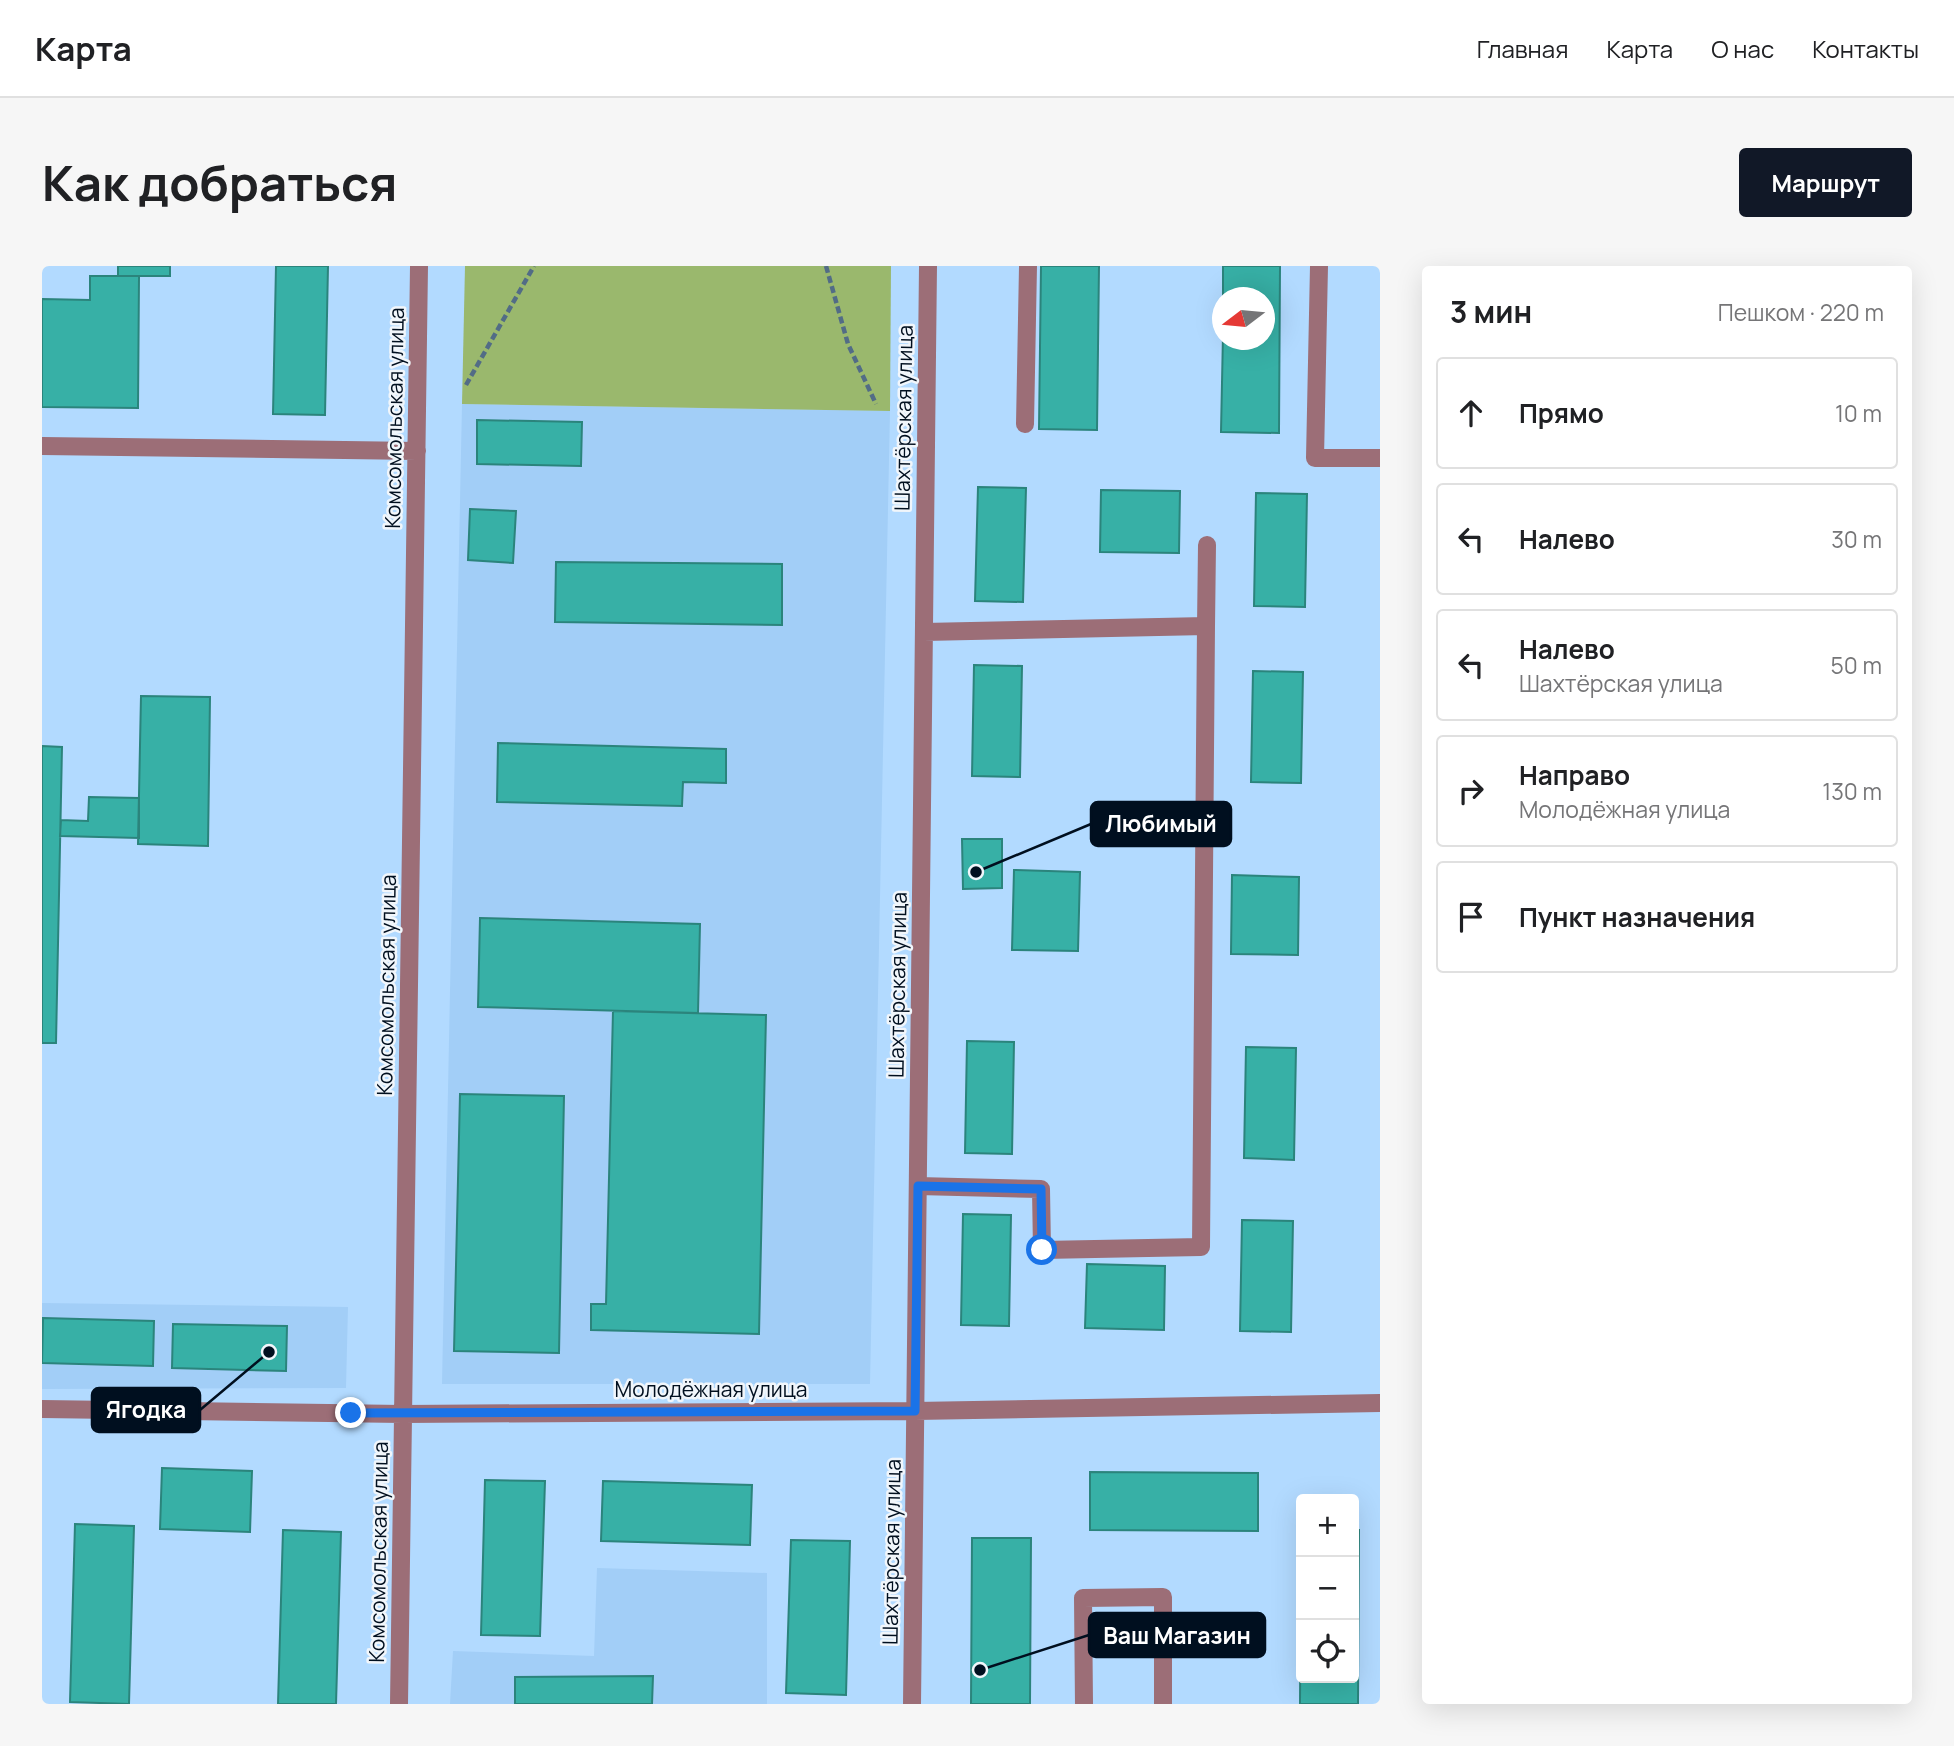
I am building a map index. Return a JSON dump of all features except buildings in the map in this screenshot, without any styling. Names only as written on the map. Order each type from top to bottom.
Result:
[{"type":"street","name":"Комсомольская улица","points":[[399,1704],[419,266]]},
{"type":"street","name":"Шахтёрская улица","points":[[912,1704],[928,266]]},
{"type":"street","points":[[1025,424],[1028,266]]},
{"type":"street","points":[[1319,266],[1315,458],[1380,458]]},
{"type":"street","points":[[42,446],[417,451]]},
{"type":"street","points":[[918,1186],[1041,1189],[1042,1250],[1201,1247],[1207,545]]},
{"type":"street","points":[[924,632],[1206,626]]},
{"type":"street","name":"Молодёжная улица","points":[[42,1409],[403,1413],[915,1411],[1380,1403]]},
{"type":"street","points":[[1084,1704],[1083,1598],[1163,1597],[1163,1704]]},
{"type":"path","points":[[466,385],[534,266]]},
{"type":"path","points":[[826,266],[848,344],[876,404]]},
{"type":"shaded area","points":[[462,404],[890,411],[870,1384],[442,1384]]},
{"type":"shaded area","points":[[42,1303],[348,1307],[346,1388],[42,1389]]},
{"type":"shaded area","points":[[597,1568],[767,1573],[767,1704],[450,1704],[453,1651],[594,1656]]},
{"type":"green space","points":[[465,266],[891,266],[890,411],[462,404]]},
{"type":"place","name":"Любимый","points":[[976,872]]},
{"type":"place","name":"Ягодка","points":[[269,1352]]},
{"type":"place","name":"Ваш Магазин","points":[[980,1670]]},
{"type":"route","points":[[351,1413],[915,1411],[918,1186],[1041,1189],[1042,1250]]}]
